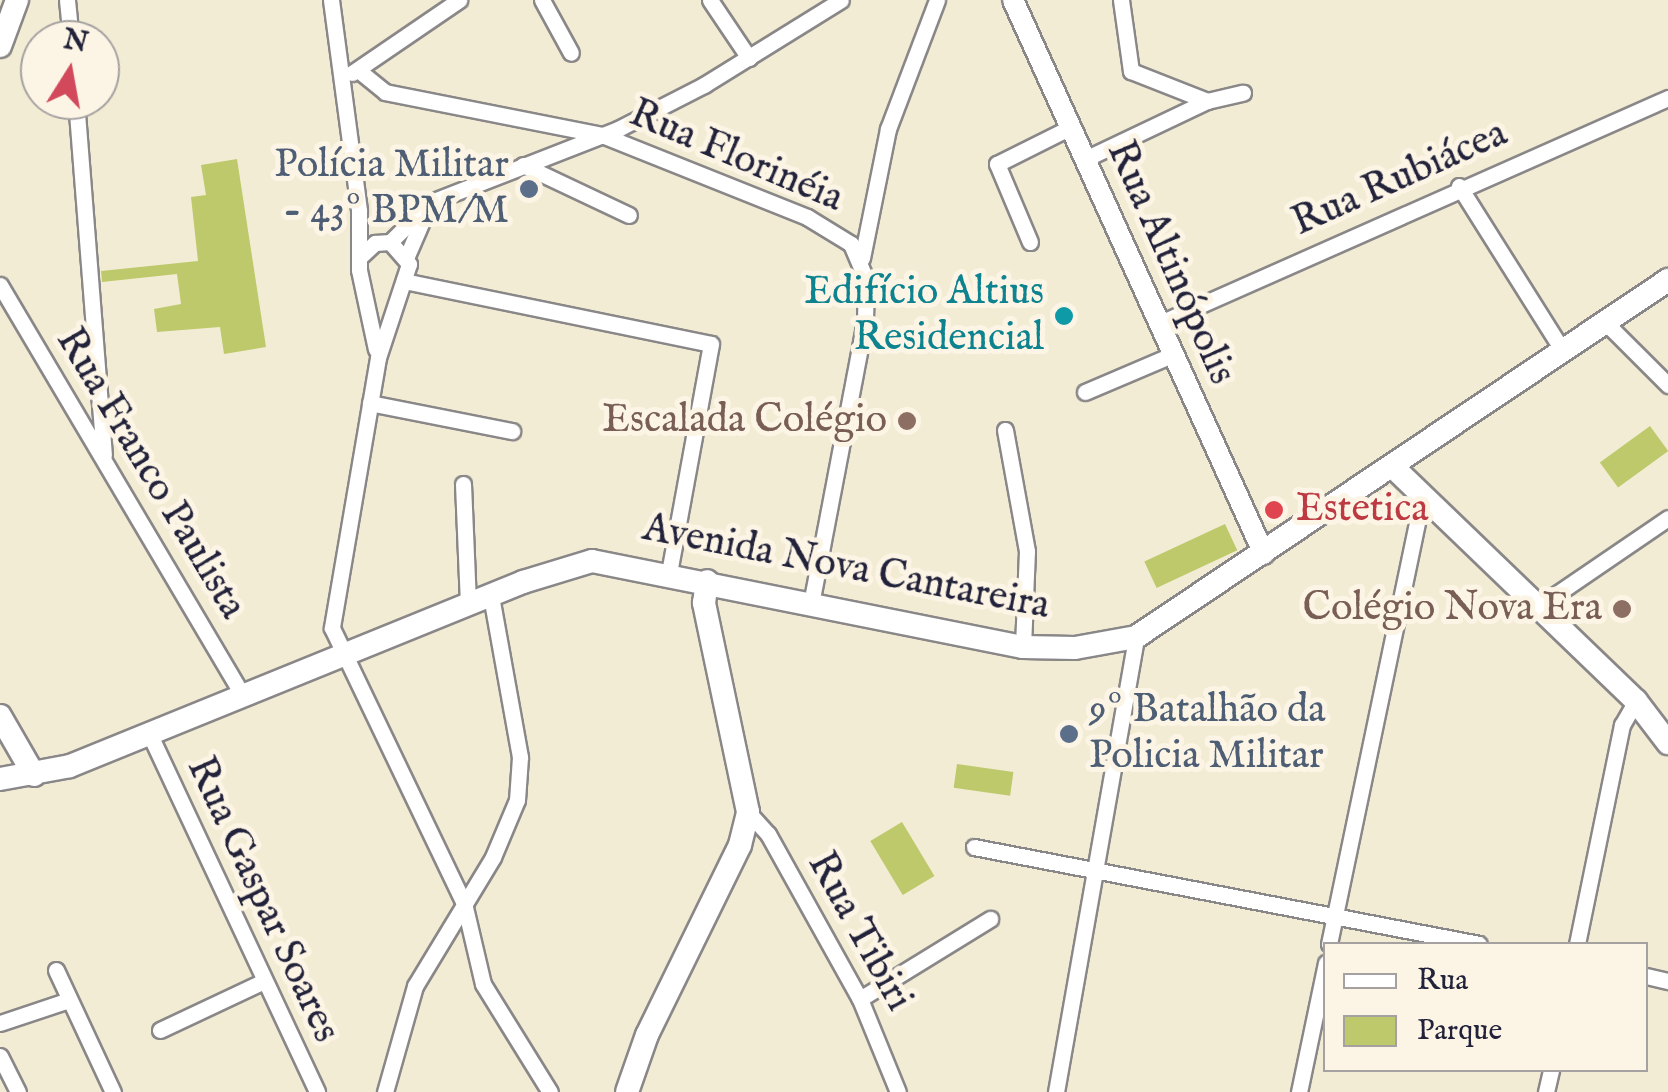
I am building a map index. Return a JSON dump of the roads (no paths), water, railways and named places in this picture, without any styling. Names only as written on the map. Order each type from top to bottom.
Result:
[{"type":"main road","points":[[0,46],[16,0]]},
{"type":"main road","name":"Avenida Nova Cantareira","points":[[0,778],[34,775],[150,735],[490,596],[592,561],[668,572],[1023,646],[1075,648],[1136,637],[1668,280]]},
{"type":"main road","points":[[1394,467],[1636,701],[1668,742]]},
{"type":"main road","points":[[627,1092],[748,812],[704,602],[707,580]]},
{"type":"main road","points":[[0,716],[34,775]]},
{"type":"main road","points":[[0,778],[19,748]]},
{"type":"street","points":[[332,0],[378,358]]},
{"type":"street","points":[[340,80],[458,0]]},
{"type":"street","points":[[542,0],[571,54]]},
{"type":"street","points":[[710,0],[749,58]]},
{"type":"street","points":[[362,255],[431,202],[633,121],[749,58],[842,0]]},
{"type":"street","points":[[862,258],[888,129],[937,0]]},
{"type":"street","name":"Rua Altinópolis","points":[[1014,0],[1264,554]]},
{"type":"street","points":[[1121,0],[1131,71],[1207,101]]},
{"type":"street","name":"Rua Florinéia","points":[[358,70],[378,90],[602,135],[807,217],[840,235],[862,258],[865,321],[811,603]]},
{"type":"street","points":[[1085,159],[1207,101],[1242,93]]},
{"type":"street","name":"Rua Rubiácea","points":[[1160,323],[1459,186],[1668,98]]},
{"type":"street","points":[[78,120],[105,462]]},
{"type":"street","points":[[633,121],[636,148]]},
{"type":"street","points":[[554,126],[564,134],[565,149]]},
{"type":"street","points":[[1030,242],[998,164],[1071,127]]},
{"type":"street","points":[[523,165],[629,215]]},
{"type":"street","points":[[1459,186],[1563,351]]},
{"type":"street","points":[[431,202],[406,256],[378,358],[332,628],[464,903],[484,984],[550,1092]]},
{"type":"street","points":[[359,211],[382,242],[406,256]]},
{"type":"street","points":[[366,283],[380,291],[400,284],[711,344],[668,572]]},
{"type":"street","name":"Rua Franco Paulista","points":[[0,284],[244,696]]},
{"type":"street","points":[[1606,323],[1668,385]]},
{"type":"street","points":[[1085,392],[1174,354]]},
{"type":"street","points":[[370,403],[512,430]]},
{"type":"street","points":[[1005,430],[1027,551],[1023,646]]},
{"type":"street","points":[[463,484],[468,605]]},
{"type":"street","points":[[1329,942],[1419,514],[1432,502]]},
{"type":"street","points":[[1540,606],[1668,518]]},
{"type":"street","points":[[385,1092],[416,986],[493,858],[521,776],[490,596]]},
{"type":"street","points":[[1056,1092],[1136,637]]},
{"type":"street","points":[[1577,942],[1622,725],[1636,701]]},
{"type":"street","name":"Rua Gaspar Soares","points":[[150,735],[316,1092]]},
{"type":"street","name":"Rua Tibiri","points":[[748,812],[768,834],[860,999],[898,1092]]},
{"type":"street","points":[[974,847],[1467,942]]},
{"type":"street","points":[[860,999],[990,919]]},
{"type":"street","points":[[56,970],[113,1092]]},
{"type":"street","points":[[1299,1092],[1323,977]]},
{"type":"street","points":[[160,1030],[264,981]]},
{"type":"street","points":[[0,1023],[68,1000]]},
{"type":"street","points":[[0,1056],[18,1092]]},
{"type":"place","name":"Polícia Militar - 43º BPM/M","points":[[529,189]]},
{"type":"place","name":"Edifício Altius Residencial","points":[[1064,316]]},
{"type":"place","name":"Escalada Colégio","points":[[907,421]]},
{"type":"place","name":"Estetica","points":[[1274,510]]},
{"type":"place","name":"Colégio Nova Era","points":[[1622,609]]},
{"type":"place","name":"9º Batalhão da Policia Militar","points":[[1069,734]]}]
